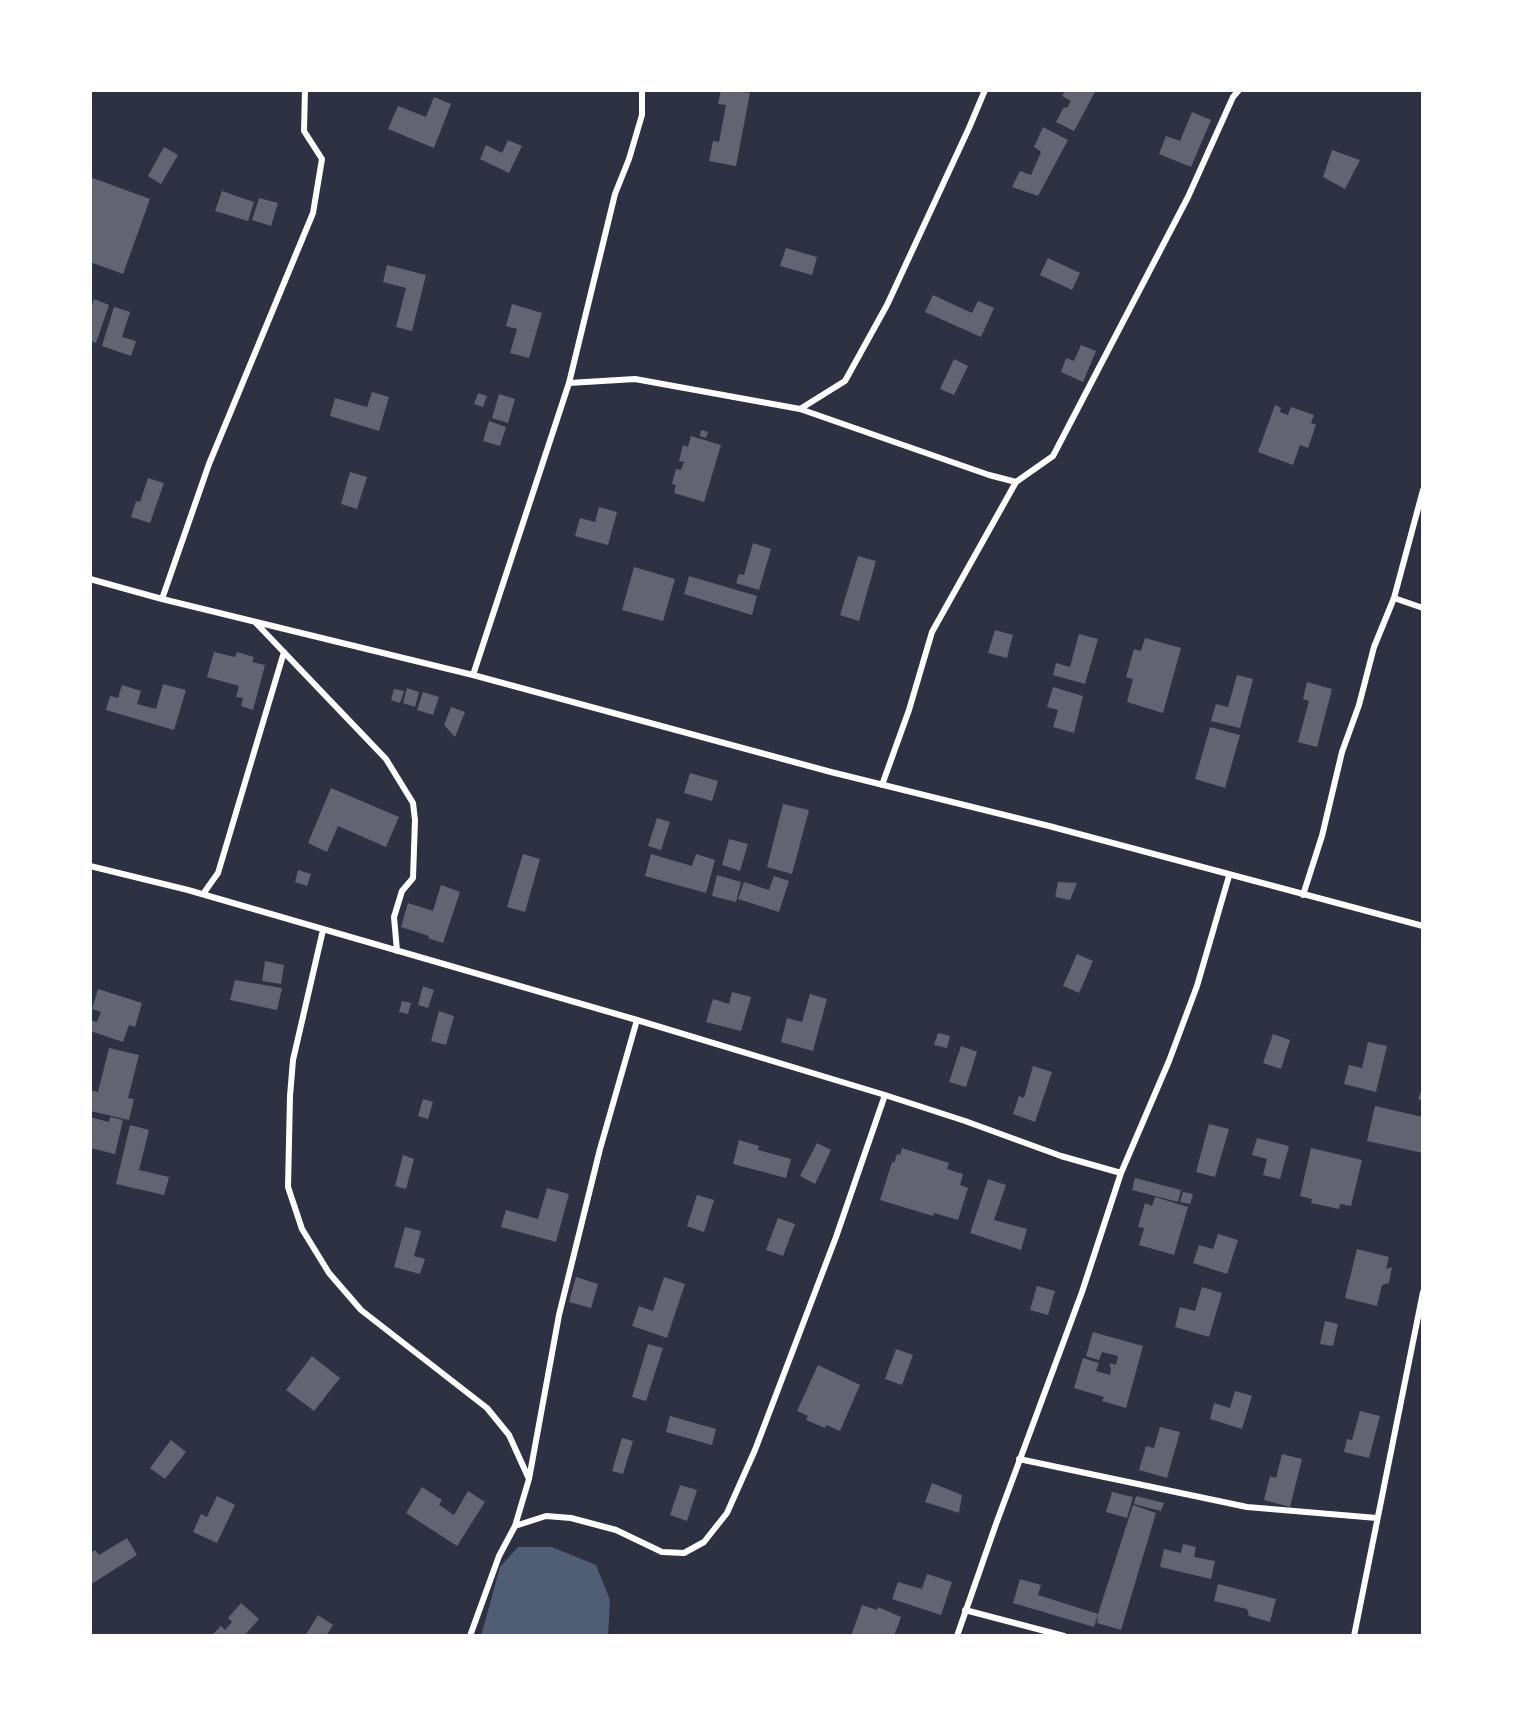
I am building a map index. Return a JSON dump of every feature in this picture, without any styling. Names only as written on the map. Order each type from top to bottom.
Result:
[{"type":"street","points":[[162,599],[209,464],[313,213],[322,159],[304,131],[305,90]]},
{"type":"street","points":[[473,675],[569,383],[615,194],[629,159],[642,115],[642,90]]},
{"type":"street","points":[[800,409],[845,381],[887,305],[985,90]]},
{"type":"street","points":[[882,785],[909,710],[932,632],[1016,482],[1053,456],[1188,197],[1233,97],[1239,90]]},
{"type":"street","points":[[569,383],[634,379],[800,409],[989,475],[1016,482]]},
{"type":"street","points":[[1303,895],[1322,836],[1342,752],[1359,705],[1374,648],[1394,598],[1423,490]]},
{"type":"street","points":[[90,579],[162,599],[473,675],[882,785],[1048,826],[1423,926]]},
{"type":"street","points":[[1394,598],[1423,608]]},
{"type":"street","points":[[254,622],[386,759],[413,803],[415,820],[413,878],[402,891],[394,917],[397,951]]},
{"type":"street","points":[[203,894],[218,873],[284,652]]},
{"type":"street","points":[[91,867],[203,894],[637,1020],[885,1095],[1061,1156],[1121,1173]]},
{"type":"street","points":[[957,1636],[1019,1460],[1082,1292],[1121,1173],[1169,1060],[1197,986],[1229,876]]},
{"type":"street","points":[[323,930],[293,1060],[290,1096],[288,1187],[302,1229],[329,1273],[361,1310],[487,1408],[509,1436],[529,1479]]},
{"type":"street","points":[[470,1636],[499,1556],[515,1526],[529,1479],[559,1315],[600,1149],[637,1020]]},
{"type":"street","points":[[515,1526],[546,1516],[571,1518],[616,1530],[662,1552],[684,1553],[704,1542],[727,1513],[755,1450],[836,1237],[885,1095]]},
{"type":"street","points":[[1354,1636],[1423,1292]]},
{"type":"street","points":[[1019,1460],[1247,1507],[1377,1518]]},
{"type":"street","points":[[965,1610],[1064,1636]]},
{"type":"water","points":[[518,1547],[552,1547],[596,1565],[610,1600],[608,1636],[481,1636],[500,1567]]},
{"type":"building","points":[[721,90],[750,93],[736,166],[709,161],[713,141],[719,142],[726,105],[718,104]]},
{"type":"building","points":[[1066,90],[1096,90],[1074,131],[1056,122],[1064,107],[1067,108],[1071,101],[1062,96]]},
{"type":"building","points":[[434,97],[451,104],[434,148],[388,129],[398,106],[426,117]]},
{"type":"building","points":[[1192,112],[1211,120],[1191,167],[1159,154],[1166,136],[1180,141]]},
{"type":"building","points":[[1043,127],[1068,140],[1038,196],[1012,187],[1020,171],[1031,175],[1041,152],[1034,147]]},
{"type":"building","points":[[508,140],[522,146],[509,173],[480,159],[486,145],[502,153]]},
{"type":"building","points":[[164,147],[178,155],[161,184],[148,176]]},
{"type":"building","points":[[1332,150],[1360,160],[1345,189],[1323,177]]},
{"type":"building","points":[[90,177],[150,199],[123,274],[90,262]]},
{"type":"building","points":[[222,191],[254,202],[248,221],[215,211]]},
{"type":"building","points":[[259,198],[278,203],[271,226],[252,220]]},
{"type":"building","points":[[786,248],[817,257],[812,275],[780,266]]},
{"type":"building","points":[[1048,258],[1080,273],[1072,290],[1040,275]]},
{"type":"building","points":[[387,265],[426,275],[412,331],[396,327],[406,288],[383,282]]},
{"type":"building","points":[[933,295],[972,313],[978,301],[994,308],[981,337],[925,312]]},
{"type":"building","points":[[94,299],[109,305],[96,343],[90,341],[90,310]]},
{"type":"building","points":[[512,304],[542,313],[529,358],[510,353],[517,329],[506,326]]},
{"type":"building","points":[[114,307],[130,312],[122,337],[136,341],[131,356],[102,346]]},
{"type":"building","points":[[1081,345],[1096,351],[1083,382],[1061,372],[1066,358],[1074,361]]},
{"type":"building","points":[[954,359],[968,366],[954,395],[940,389]]},
{"type":"building","points":[[372,392],[389,397],[379,431],[330,416],[335,398],[367,407]]},
{"type":"building","points":[[478,393],[487,396],[483,407],[474,404]]},
{"type":"building","points":[[499,394],[515,399],[508,423],[492,418]]},
{"type":"building","points":[[1275,405],[1281,408],[1280,412],[1288,415],[1291,407],[1314,415],[1311,423],[1316,425],[1308,448],[1300,445],[1293,465],[1258,452]]},
{"type":"building","points":[[489,421],[506,427],[500,446],[483,441]]},
{"type":"building","points":[[701,430],[708,432],[706,438],[700,436]]},
{"type":"building","points":[[691,436],[721,445],[704,502],[674,493],[676,485],[672,484],[676,469],[681,470],[684,462],[679,461],[683,445],[688,447]]},
{"type":"building","points":[[350,472],[367,477],[357,509],[341,504]]},
{"type":"building","points":[[148,478],[164,483],[150,523],[131,517],[136,501],[140,502]]},
{"type":"building","points":[[599,507],[617,512],[608,545],[575,536],[580,518],[595,522]]},
{"type":"building","points":[[753,543],[771,549],[759,590],[736,583],[739,574],[744,575]]},
{"type":"building","points":[[858,556],[876,561],[859,621],[840,615]]},
{"type":"building","points":[[634,567],[675,579],[663,621],[622,610]]},
{"type":"building","points":[[689,576],[757,596],[752,615],[684,594]]},
{"type":"building","points":[[995,630],[1013,635],[1007,658],[988,653]]},
{"type":"building","points":[[1079,634],[1098,639],[1085,684],[1053,675],[1056,663],[1070,667]]},
{"type":"building","points":[[1145,638],[1181,648],[1163,713],[1127,702],[1133,679],[1126,677],[1134,649],[1141,651]]},
{"type":"building","points":[[214,652],[235,657],[237,652],[254,657],[252,662],[265,665],[253,710],[241,706],[243,698],[236,697],[239,686],[207,677]]},
{"type":"building","points":[[1237,675],[1253,679],[1240,728],[1211,721],[1216,704],[1228,707]]},
{"type":"building","points":[[1307,682],[1332,689],[1317,747],[1298,742],[1309,701],[1303,699]]},
{"type":"building","points":[[163,684],[186,690],[174,730],[106,710],[110,696],[118,698],[122,685],[141,691],[137,704],[156,709]]},
{"type":"building","points":[[1053,687],[1083,696],[1074,733],[1053,727],[1058,710],[1047,707]]},
{"type":"building","points":[[407,688],[419,692],[415,707],[403,703]]},
{"type":"building","points":[[394,689],[404,691],[400,703],[391,700]]},
{"type":"building","points":[[423,692],[439,697],[433,715],[417,710]]},
{"type":"building","points":[[451,707],[465,712],[455,737],[444,725]]},
{"type":"building","points":[[1210,727],[1240,735],[1225,788],[1195,779]]},
{"type":"building","points":[[690,773],[718,781],[712,801],[684,793]]},
{"type":"building","points":[[331,788],[399,817],[386,847],[338,826],[327,852],[308,843]]},
{"type":"building","points":[[783,804],[809,810],[792,874],[767,867]]},
{"type":"building","points":[[657,818],[670,822],[661,850],[648,846]]},
{"type":"building","points":[[729,839],[748,844],[740,871],[722,865]]},
{"type":"building","points":[[523,854],[540,859],[525,912],[507,907]]},
{"type":"building","points":[[651,854],[692,866],[696,854],[715,860],[706,893],[645,876]]},
{"type":"building","points":[[298,870],[311,874],[307,886],[295,882]]},
{"type":"building","points":[[717,875],[741,882],[736,902],[712,896]]},
{"type":"building","points":[[774,876],[789,881],[779,912],[738,899],[744,882],[769,890]]},
{"type":"building","points":[[1058,882],[1077,883],[1070,900],[1055,897]]},
{"type":"building","points":[[441,885],[460,892],[443,943],[401,927],[408,903],[433,911]]},
{"type":"building","points":[[1077,954],[1093,961],[1079,993],[1063,986]]},
{"type":"building","points":[[265,961],[284,965],[281,984],[262,981]]},
{"type":"building","points":[[235,980],[282,988],[277,1010],[230,1000]]},
{"type":"building","points":[[423,986],[434,990],[428,1008],[418,1005]]},
{"type":"building","points":[[98,989],[142,1003],[135,1027],[129,1025],[123,1042],[90,1031],[90,1020],[97,1022],[101,1012],[92,1009]]},
{"type":"building","points":[[732,992],[751,997],[741,1031],[706,1022],[713,999],[729,1004]]},
{"type":"building","points":[[810,994],[827,999],[813,1051],[781,1042],[787,1018],[802,1022]]},
{"type":"building","points":[[402,1001],[411,1003],[408,1014],[399,1012]]},
{"type":"building","points":[[439,1011],[454,1016],[446,1045],[431,1041]]},
{"type":"building","points":[[938,1033],[950,1036],[947,1048],[934,1045]]},
{"type":"building","points":[[1273,1034],[1290,1040],[1281,1069],[1263,1063]]},
{"type":"building","points":[[1368,1042],[1387,1046],[1376,1092],[1344,1084],[1349,1065],[1362,1068]]},
{"type":"building","points":[[961,1046],[977,1052],[966,1087],[949,1082]]},
{"type":"building","points":[[109,1048],[139,1055],[128,1098],[134,1099],[129,1120],[90,1111],[90,1090],[98,1092]]},
{"type":"building","points":[[1033,1066],[1052,1072],[1035,1122],[1013,1114],[1019,1096],[1024,1098]]},
{"type":"building","points":[[1423,1086],[1423,1101],[1418,1099]]},
{"type":"building","points":[[423,1099],[433,1102],[428,1119],[418,1116]]},
{"type":"building","points":[[1375,1106],[1423,1117],[1423,1153],[1367,1141]]},
{"type":"building","points":[[90,1117],[109,1122],[110,1117],[123,1120],[115,1154],[90,1148]]},
{"type":"building","points":[[1209,1124],[1229,1129],[1215,1177],[1196,1172]]},
{"type":"building","points":[[130,1125],[149,1130],[139,1170],[169,1177],[164,1195],[116,1184]]},
{"type":"building","points":[[1257,1138],[1289,1146],[1280,1179],[1263,1175],[1267,1159],[1252,1155]]},
{"type":"building","points":[[739,1140],[759,1146],[758,1150],[791,1159],[786,1178],[733,1164]]},
{"type":"building","points":[[817,1143],[831,1150],[815,1184],[800,1176]]},
{"type":"building","points":[[902,1148],[949,1163],[947,1169],[963,1174],[960,1185],[968,1188],[958,1220],[934,1213],[933,1216],[880,1200],[892,1162],[894,1163],[897,1154],[900,1155]]},
{"type":"building","points":[[1311,1148],[1362,1160],[1351,1206],[1340,1204],[1339,1209],[1311,1203],[1312,1199],[1300,1196]]},
{"type":"building","points":[[403,1155],[414,1159],[406,1189],[395,1186]]},
{"type":"building","points":[[1135,1178],[1181,1190],[1178,1202],[1132,1190]]},
{"type":"building","points":[[988,1179],[1006,1185],[994,1220],[1027,1229],[1021,1250],[970,1233]]},
{"type":"building","points":[[547,1188],[569,1194],[556,1242],[501,1227],[506,1210],[538,1219]]},
{"type":"building","points":[[1183,1192],[1193,1194],[1190,1204],[1180,1202]]},
{"type":"building","points":[[697,1195],[714,1200],[704,1232],[687,1226]]},
{"type":"building","points":[[1155,1197],[1188,1207],[1174,1255],[1139,1245],[1144,1228],[1138,1227],[1145,1203],[1152,1206]]},
{"type":"building","points":[[778,1218],[795,1224],[783,1256],[766,1250]]},
{"type":"building","points":[[405,1227],[421,1231],[414,1256],[425,1259],[420,1274],[394,1267]]},
{"type":"building","points":[[1218,1234],[1238,1240],[1227,1274],[1193,1263],[1199,1245],[1213,1249]]},
{"type":"building","points":[[1357,1249],[1389,1257],[1386,1269],[1392,1267],[1389,1283],[1382,1285],[1377,1306],[1345,1298]]},
{"type":"building","points":[[576,1277],[598,1284],[591,1308],[569,1302]]},
{"type":"building","points":[[664,1277],[685,1284],[667,1338],[632,1326],[639,1306],[653,1311]]},
{"type":"building","points":[[1037,1286],[1055,1291],[1048,1315],[1030,1310]]},
{"type":"building","points":[[1202,1287],[1222,1293],[1209,1337],[1175,1327],[1180,1307],[1195,1311]]},
{"type":"building","points":[[1325,1321],[1338,1324],[1333,1346],[1320,1344]]},
{"type":"building","points":[[1093,1332],[1143,1346],[1126,1408],[1102,1401],[1104,1397],[1074,1388],[1083,1358],[1099,1363],[1096,1371],[1110,1375],[1109,1363],[1116,1365],[1118,1356],[1102,1352],[1099,1360],[1086,1356]]},
{"type":"building","points":[[648,1344],[663,1348],[646,1401],[632,1397]]},
{"type":"building","points":[[896,1349],[913,1355],[902,1385],[885,1379]]},
{"type":"building","points":[[312,1356],[340,1378],[314,1411],[286,1390]]},
{"type":"building","points":[[818,1365],[860,1385],[840,1431],[806,1420],[808,1416],[797,1411]]},
{"type":"building","points":[[1235,1391],[1252,1396],[1242,1429],[1210,1419],[1214,1403],[1230,1408]]},
{"type":"building","points":[[1360,1411],[1380,1416],[1369,1458],[1344,1452],[1347,1439],[1352,1440]]},
{"type":"building","points":[[670,1416],[716,1429],[712,1445],[666,1432]]},
{"type":"building","points":[[1160,1427],[1180,1432],[1167,1478],[1139,1470],[1146,1446],[1154,1448]]},
{"type":"building","points":[[622,1438],[633,1441],[623,1474],[612,1471]]},
{"type":"building","points":[[171,1440],[186,1452],[165,1479],[150,1468]]},
{"type":"building","points":[[1282,1454],[1302,1459],[1290,1507],[1264,1500],[1270,1476],[1276,1478]]},
{"type":"building","points":[[932,1483],[962,1495],[959,1513],[925,1502]]},
{"type":"building","points":[[680,1485],[697,1490],[687,1521],[670,1515]]},
{"type":"building","points":[[422,1487],[442,1500],[439,1505],[454,1515],[468,1491],[485,1502],[457,1546],[406,1513]]},
{"type":"building","points":[[1112,1492],[1133,1497],[1127,1518],[1106,1512]]},
{"type":"building","points":[[217,1496],[235,1505],[217,1543],[193,1532],[201,1514],[207,1517]]},
{"type":"building","points":[[1136,1496],[1164,1503],[1161,1511],[1134,1504]]},
{"type":"building","points":[[1133,1505],[1156,1513],[1121,1630],[1097,1623]]},
{"type":"building","points":[[127,1538],[137,1555],[90,1585],[90,1553],[95,1550],[99,1555]]},
{"type":"building","points":[[1183,1544],[1196,1547],[1194,1557],[1215,1561],[1211,1579],[1160,1567],[1164,1549],[1181,1553]]},
{"type":"building","points":[[927,1574],[952,1582],[941,1615],[892,1599],[898,1582],[922,1589]]},
{"type":"building","points":[[1020,1579],[1041,1585],[1038,1595],[1098,1614],[1094,1627],[1013,1603]]},
{"type":"building","points":[[1218,1584],[1276,1599],[1270,1622],[1249,1616],[1247,1609],[1214,1601]]},
{"type":"building","points":[[241,1603],[259,1619],[244,1636],[211,1636],[221,1626],[225,1630],[232,1622],[228,1618]]},
{"type":"building","points":[[862,1605],[877,1610],[878,1607],[901,1617],[894,1636],[851,1636]]},
{"type":"building","points":[[318,1615],[333,1625],[326,1636],[305,1636]]}]
